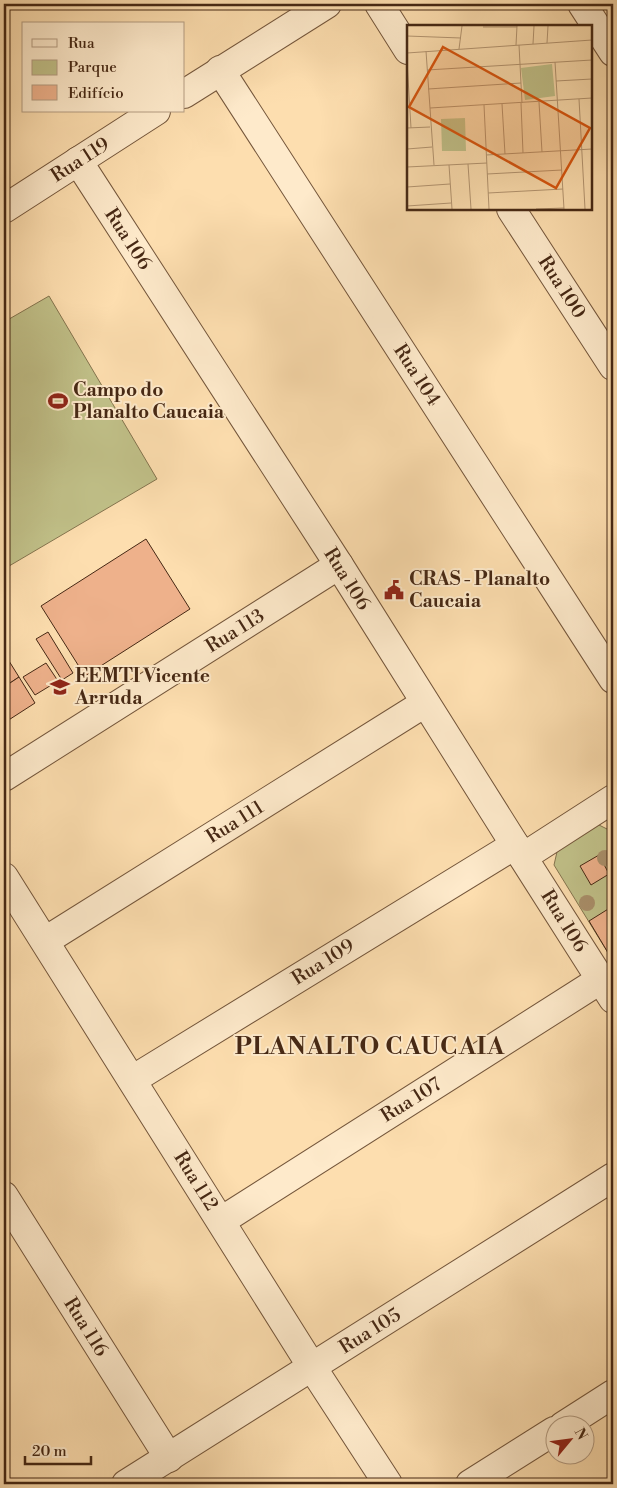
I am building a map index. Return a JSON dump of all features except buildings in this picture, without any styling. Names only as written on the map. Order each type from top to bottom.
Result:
[{"type":"street","points":[[185,93],[327,4]]},
{"type":"street","points":[[379,4],[407,48]]},
{"type":"street","points":[[582,4],[613,52]]},
{"type":"street","name":"Rua 104","points":[[220,70],[613,679]]},
{"type":"street","name":"Rua 119","points":[[4,209],[154,112]]},
{"type":"street","name":"Rua 106","points":[[78,161],[339,565],[607,989]]},
{"type":"street","name":"Rua 100","points":[[512,210],[613,366]]},
{"type":"street","name":"Rua 113","points":[[4,777],[339,565]]},
{"type":"street","name":"Rua 111","points":[[44,941],[425,703]]},
{"type":"street","name":"Rua 109","points":[[132,1080],[518,851],[613,799]]},
{"type":"street","name":"Rua 112","points":[[4,877],[312,1367],[388,1484]]},
{"type":"street","name":"Rua 107","points":[[221,1221],[607,989]]},
{"type":"street","name":"Rua 105","points":[[126,1484],[613,1177]]},
{"type":"street","name":"Rua 116","points":[[4,1196],[169,1458]]},
{"type":"street","points":[[579,1416],[613,1394]]},
{"type":"street","points":[[470,1484],[544,1437]]},
{"type":"green space","name":"Campo do Planalto Caucaia","points":[[49,296],[157,479],[4,569],[4,322]]},
{"type":"green space","points":[[593,822],[613,832],[613,961],[554,865],[559,843]]},
{"type":"place","name":"Campo do Planalto Caucaia","points":[[58,401]]},
{"type":"place","name":"CRAS - Planalto Caucaia","points":[[394,590]]},
{"type":"place","name":"EEMTI Vicente Arruda","points":[[60,687]]},
{"type":"district","name":"PLANALTO CAUCAIA","points":[[370,1047]]}]
